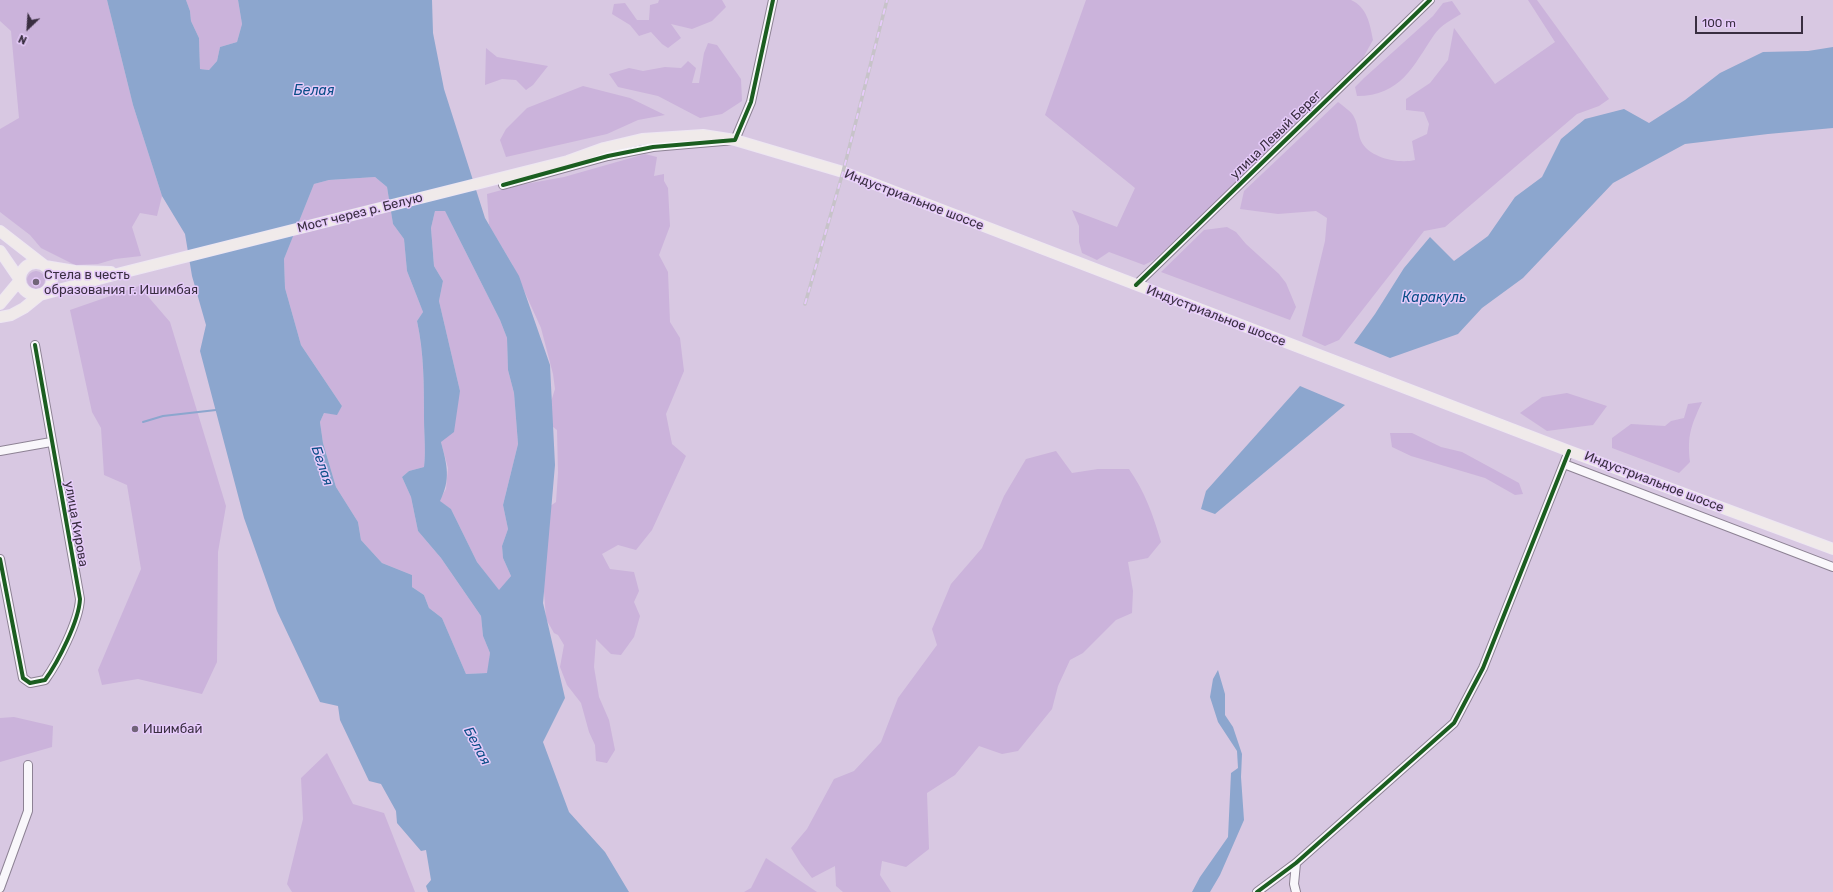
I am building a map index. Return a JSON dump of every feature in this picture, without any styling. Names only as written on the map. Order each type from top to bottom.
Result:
[{"type":"main road","name":"Индустриальное шоссе","points":[[568,161],[604,148],[642,139],[703,134],[735,140],[843,172],[1569,451],[1833,549]]},
{"type":"main road","name":"Мост через р. Белую","points":[[40,295],[152,265],[568,161]]},
{"type":"main road","points":[[0,231],[45,266],[52,274],[52,285],[49,290],[40,295],[24,308],[11,315],[0,317]]},
{"type":"main road","points":[[0,251],[20,280],[22,286],[29,294],[40,295]]},
{"type":"main road","points":[[0,304],[20,280],[23,271],[30,264],[40,264],[75,271],[121,273]]},
{"type":"street","points":[[504,185],[608,156],[653,147],[735,140],[751,102],[773,0]]},
{"type":"street","name":"улица Левый Берег","points":[[1136,285],[1430,0]]},
{"type":"street","name":"улица Кирова","points":[[0,559],[23,678],[30,683],[45,680],[59,657],[79,607],[80,599],[34,345]]},
{"type":"street","points":[[0,451],[51,442]]},
{"type":"street","points":[[1257,892],[1296,863],[1454,723],[1483,668],[1569,451]]},
{"type":"street","points":[[1564,464],[1833,567]]},
{"type":"street","points":[[0,888],[28,811],[28,765]]},
{"type":"street","points":[[1296,863],[1294,884],[1296,892]]},
{"type":"shaded area","points":[[0,0],[107,0],[133,105],[162,196],[157,216],[140,213],[132,227],[141,256],[115,259],[98,264],[75,265],[41,248],[30,235],[0,212],[0,129],[19,118],[11,31],[0,21]]},
{"type":"shaded area","points":[[186,0],[238,0],[242,24],[237,42],[220,47],[217,61],[209,70],[200,69],[199,38],[191,21],[190,11]]},
{"type":"shaded area","points":[[659,0],[722,0],[726,7],[712,21],[692,29],[671,24],[681,38],[668,48],[651,32],[639,36],[630,25],[612,14],[614,4],[625,3],[637,20],[649,20],[650,5],[658,3]]},
{"type":"shaded area","points":[[1086,0],[1351,0],[1361,7],[1367,17],[1373,40],[1354,74],[1154,260],[1144,265],[1109,252],[1097,260],[1082,253],[1079,242],[1079,226],[1072,210],[1117,227],[1135,188],[1045,115]]},
{"type":"shaded area","points":[[1528,0],[1537,0],[1609,99],[1599,106],[1577,114],[1445,227],[1424,231],[1339,340],[1325,346],[1302,336],[1325,241],[1327,218],[1316,211],[1278,214],[1240,209],[1244,191],[1338,102],[1353,115],[1361,141],[1371,152],[1377,156],[1393,160],[1415,160],[1412,141],[1427,134],[1429,124],[1424,112],[1406,110],[1406,99],[1430,83],[1448,60],[1454,28],[1495,84],[1555,42]]},
{"type":"shaded area","points":[[1452,1],[1461,14],[1446,23],[1437,31],[1412,68],[1404,77],[1385,91],[1372,95],[1357,96],[1355,87],[1364,78],[1433,16],[1443,3]]},
{"type":"shaded area","points":[[708,43],[717,45],[741,79],[742,101],[722,114],[700,118],[658,96],[618,87],[609,74],[629,68],[643,71],[665,67],[681,68],[688,61],[696,68],[692,83],[699,83],[704,53]]},
{"type":"shaded area","points":[[486,48],[497,57],[548,66],[533,85],[526,90],[516,80],[502,79],[485,85]]},
{"type":"shaded area","points":[[583,86],[630,98],[665,115],[638,120],[607,134],[506,157],[500,140],[506,129],[527,108]]},
{"type":"shaded area","points":[[645,154],[657,157],[654,176],[664,174],[664,181],[668,188],[670,226],[659,255],[668,272],[670,322],[680,338],[684,371],[666,414],[672,444],[686,456],[652,530],[636,550],[618,545],[602,554],[610,569],[634,572],[639,591],[634,602],[640,616],[634,637],[621,655],[611,654],[596,639],[594,667],[599,697],[609,720],[615,750],[607,763],[596,761],[595,745],[589,732],[581,703],[567,685],[560,667],[564,645],[558,635],[554,633],[546,619],[544,592],[535,572],[540,513],[556,502],[558,473],[557,430],[548,423],[548,411],[555,389],[553,374],[541,328],[512,264],[489,225],[487,194],[520,185],[564,177]]},
{"type":"shaded area","points":[[375,177],[387,187],[393,224],[404,239],[407,271],[423,312],[417,321],[423,370],[424,467],[409,471],[402,477],[411,497],[418,531],[441,558],[481,616],[483,636],[490,653],[488,673],[466,674],[442,618],[429,608],[424,595],[412,587],[412,575],[382,563],[361,540],[358,522],[336,487],[323,443],[320,422],[324,413],[337,414],[342,406],[301,345],[285,288],[284,259],[314,184],[329,180]]},
{"type":"shaded area","points":[[435,211],[445,211],[500,320],[507,338],[508,370],[514,393],[518,444],[503,505],[508,529],[502,546],[503,558],[511,576],[499,591],[477,562],[451,509],[439,501],[446,489],[448,468],[441,442],[460,391],[439,301],[443,281],[434,266],[431,228]]},
{"type":"shaded area","points":[[1227,227],[1236,232],[1246,244],[1279,274],[1286,283],[1296,307],[1290,320],[1161,272],[1204,230]]},
{"type":"shaded area","points":[[36,271],[42,274],[45,280],[42,286],[36,289],[30,286],[27,280],[30,274]]},
{"type":"shaded area","points":[[139,286],[170,322],[226,506],[218,552],[217,662],[202,694],[138,679],[102,685],[98,670],[141,569],[127,485],[104,475],[101,428],[92,412],[70,310]]},
{"type":"shaded area","points":[[1567,393],[1607,406],[1593,425],[1547,431],[1520,413],[1542,397]]},
{"type":"shaded area","points":[[1702,402],[1691,431],[1689,445],[1690,462],[1679,473],[1612,448],[1612,438],[1631,424],[1665,426],[1671,421],[1684,418],[1688,404]]},
{"type":"shaded area","points":[[1390,433],[1412,433],[1441,447],[1462,452],[1519,483],[1523,494],[1515,495],[1485,478],[1411,456],[1392,447]]},
{"type":"shaded area","points":[[1056,451],[1072,473],[1098,469],[1129,469],[1144,495],[1152,513],[1161,542],[1148,558],[1128,562],[1133,591],[1132,613],[1116,620],[1083,653],[1070,660],[1058,686],[1052,709],[1018,751],[1002,754],[979,746],[955,775],[927,793],[929,849],[906,867],[882,861],[880,875],[891,892],[843,892],[836,886],[835,866],[812,878],[791,848],[807,829],[834,779],[854,771],[881,742],[898,698],[937,645],[932,629],[951,584],[982,548],[1004,496],[1026,459]]},
{"type":"shaded area","points":[[14,717],[53,726],[52,747],[0,762],[0,718]]},
{"type":"shaded area","points":[[327,753],[353,804],[384,813],[415,892],[292,892],[287,884],[303,819],[301,778]]},
{"type":"shaded area","points":[[766,858],[817,892],[744,892],[751,888]]},
{"type":"water","name":"Белая","points":[[107,0],[186,0],[190,11],[191,21],[199,38],[200,69],[209,70],[217,61],[220,47],[237,42],[242,24],[238,0],[432,0],[433,33],[444,89],[485,218],[519,276],[550,365],[555,465],[543,603],[565,698],[543,742],[569,812],[605,852],[629,892],[428,892],[426,886],[431,880],[426,850],[421,851],[397,823],[396,811],[381,784],[369,781],[340,720],[338,706],[320,702],[277,611],[244,518],[200,351],[206,325],[192,276],[185,234],[162,196],[133,105]],"holes":[[[375,177],[387,187],[393,224],[404,239],[407,271],[423,312],[417,321],[423,369],[424,467],[409,471],[402,477],[411,497],[418,531],[441,558],[481,616],[483,636],[490,653],[487,673],[466,674],[442,618],[429,608],[424,595],[412,587],[412,575],[382,563],[361,540],[358,522],[336,487],[323,443],[320,422],[324,413],[337,415],[342,406],[301,345],[285,288],[284,259],[314,184],[329,180]],[[435,211],[445,211],[500,320],[507,338],[508,370],[514,393],[518,444],[503,505],[508,529],[502,546],[503,558],[511,576],[499,590],[477,562],[451,509],[440,501],[447,479],[445,458],[441,442],[454,432],[460,391],[439,301],[443,281],[434,266],[431,228]]]},
{"type":"water","name":"Каракуль","points":[[1833,47],[1833,128],[1685,144],[1613,183],[1523,278],[1482,308],[1458,334],[1390,358],[1354,343],[1375,314],[1404,268],[1430,237],[1454,261],[1488,236],[1515,197],[1542,177],[1561,139],[1585,119],[1624,109],[1649,123],[1685,100],[1720,73],[1763,52],[1808,51]]},
{"type":"water","points":[[1300,386],[1345,405],[1215,514],[1201,509],[1206,491]]},
{"type":"water","points":[[1218,670],[1225,694],[1225,715],[1233,727],[1242,754],[1241,777],[1244,820],[1220,875],[1210,892],[1192,892],[1200,877],[1228,837],[1231,773],[1238,768],[1237,751],[1218,722],[1210,697],[1213,679]]},
{"type":"waterway","points":[[143,422],[163,416],[216,410]]},
{"type":"railway","points":[[805,304],[843,172],[887,0]]},
{"type":"cycle path","points":[[503,185],[608,156],[653,147],[735,140],[751,102],[773,0]]},
{"type":"cycle path","points":[[1136,285],[1430,0]]},
{"type":"cycle path","points":[[0,559],[23,678],[30,683],[45,680],[56,663],[72,630],[79,608],[80,599],[35,345]]},
{"type":"cycle path","points":[[1257,892],[1296,863],[1454,723],[1483,668],[1569,451]]},
{"type":"place","name":"Стела в честь образования г. Ишимбая","points":[[36,282]]},
{"type":"place","name":"Ишимбай","points":[[135,729]]}]
